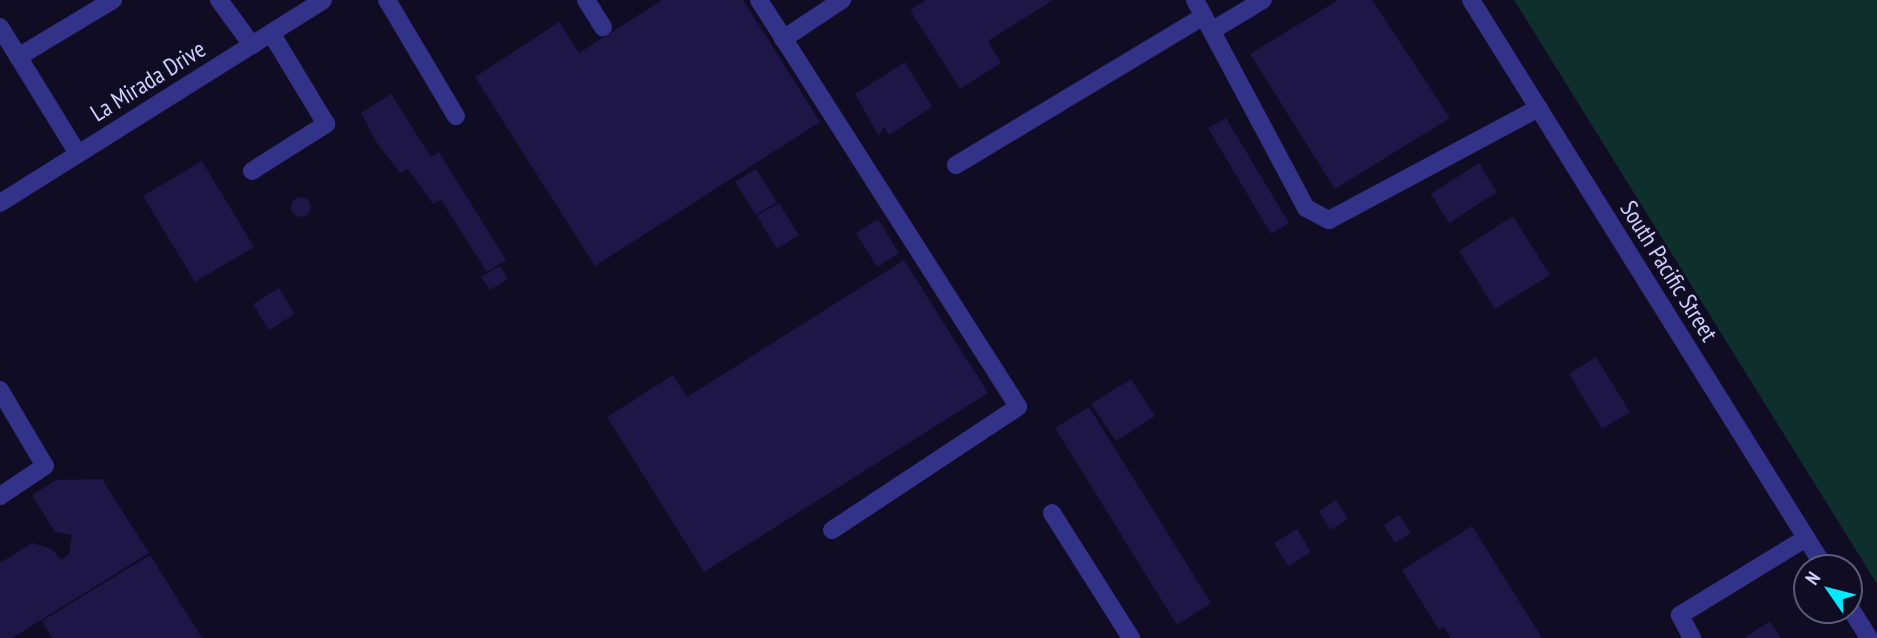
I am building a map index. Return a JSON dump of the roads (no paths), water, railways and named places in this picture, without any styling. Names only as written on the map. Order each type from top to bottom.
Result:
[{"type":"street","points":[[18,57],[113,0]]},
{"type":"street","points":[[219,0],[252,45]]},
{"type":"street","name":"La Mirada Drive","points":[[0,203],[322,0]]},
{"type":"street","points":[[387,0],[456,116]]},
{"type":"street","points":[[586,0],[603,27]]},
{"type":"street","points":[[759,0],[1018,407],[832,530]]},
{"type":"street","points":[[783,39],[842,0]]},
{"type":"street","points":[[956,165],[1204,15],[1263,0]]},
{"type":"street","name":"South Pacific Street","points":[[1471,0],[1816,554]]},
{"type":"street","points":[[1204,15],[1265,138],[1306,208],[1329,220],[1539,107]]},
{"type":"street","points":[[0,27],[78,154]]},
{"type":"street","points":[[252,171],[326,124],[271,33]]},
{"type":"street","points":[[0,390],[45,466],[0,496]]},
{"type":"street","points":[[1052,513],[1131,638]]},
{"type":"street","points":[[1692,638],[1680,615],[1806,538]]}]
